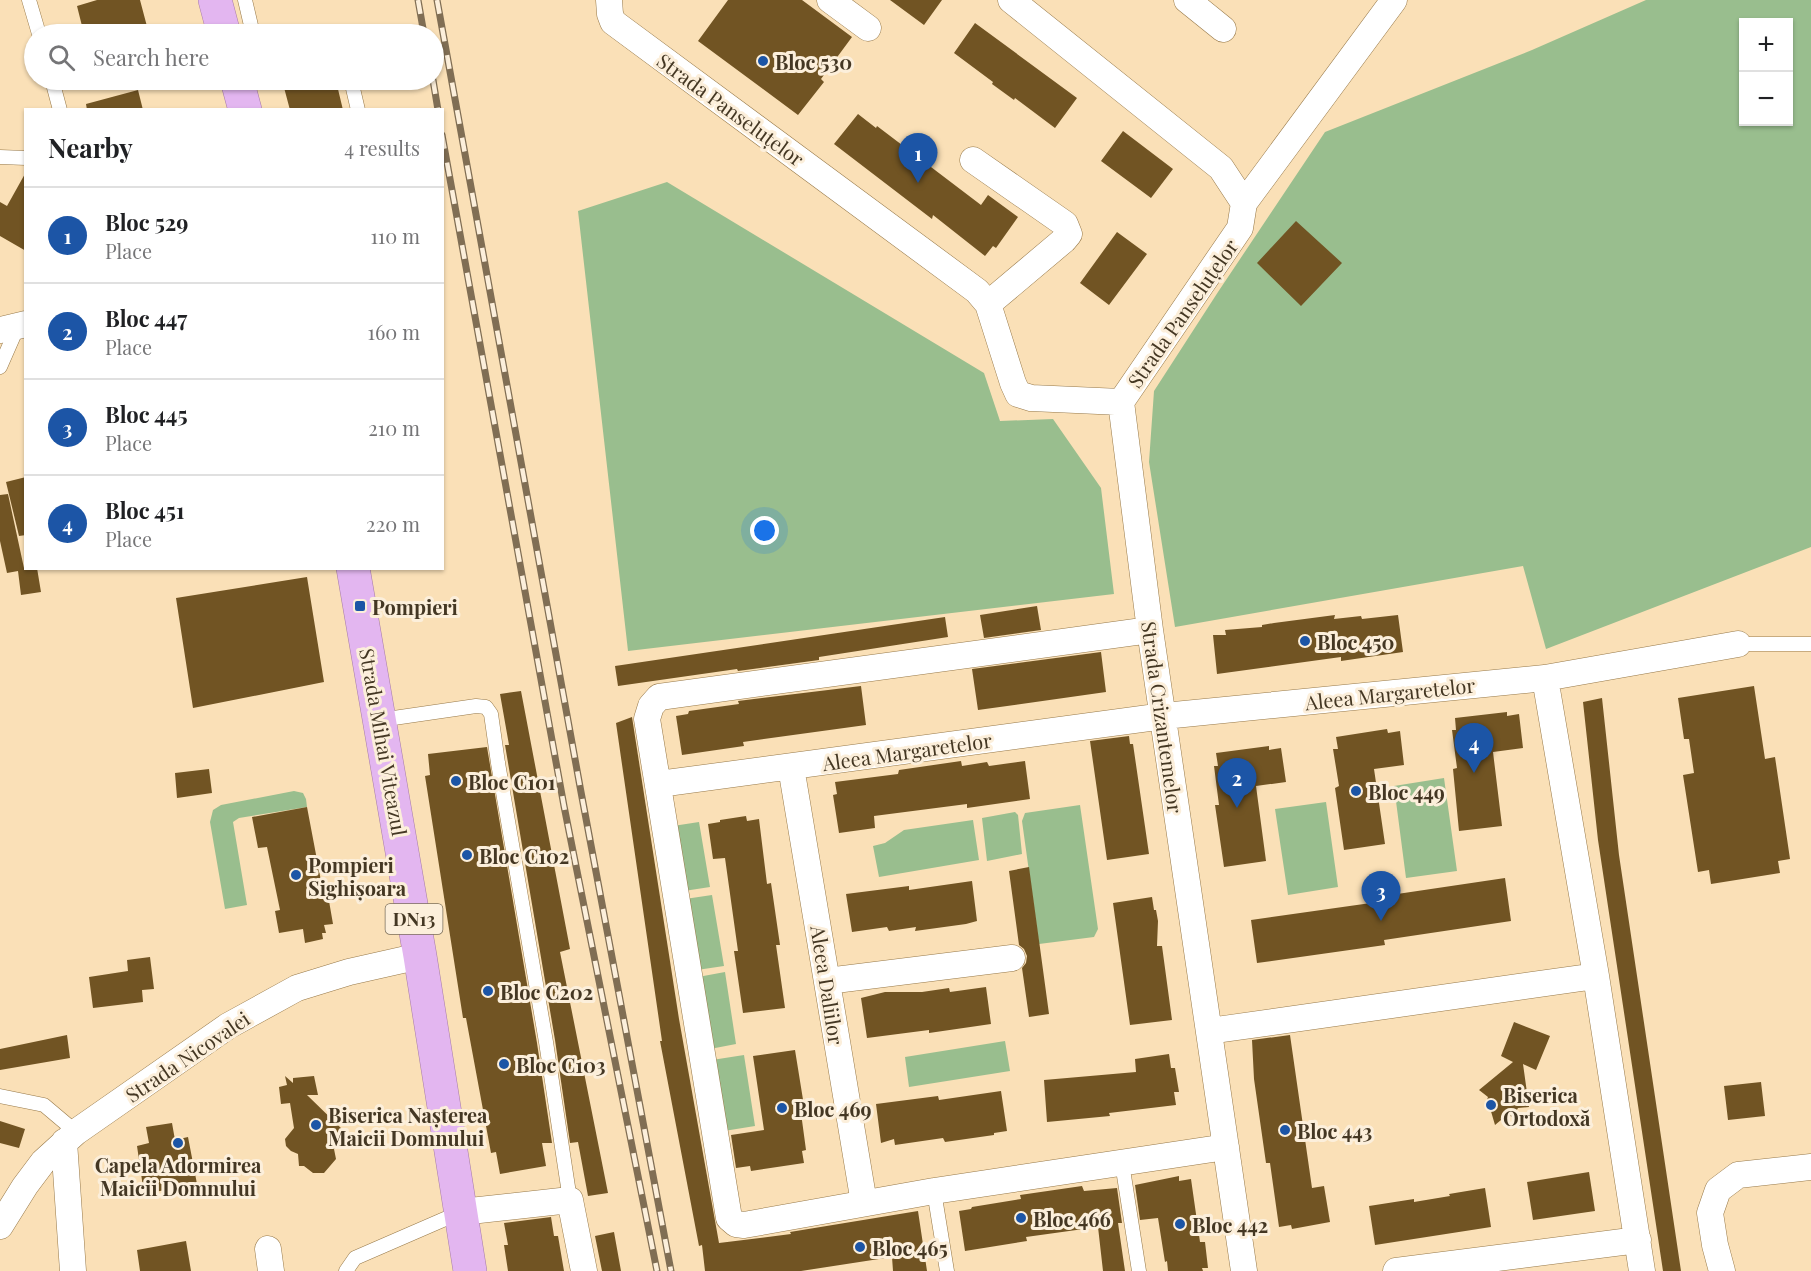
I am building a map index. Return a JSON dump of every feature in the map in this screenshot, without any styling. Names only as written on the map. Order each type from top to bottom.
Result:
[{"type":"highway","points":[[215,0],[221,24]]},
{"type":"highway","points":[[240,90],[244,108]]},
{"type":"highway","name":"Strada Mihai Viteazul","points":[[353,570],[420,956],[470,1271]]},
{"type":"street","name":"Strada Panseluțelor","points":[[609,0],[613,22],[977,291],[988,304],[1012,383],[1018,394],[1031,398],[1121,402],[1240,228],[1244,203]]},
{"type":"street","points":[[830,0],[868,28]]},
{"type":"street","points":[[1011,0],[1221,168],[1244,203],[1395,0]]},
{"type":"street","points":[[1187,0],[1223,29]]},
{"type":"street","points":[[973,160],[1065,224],[1069,234],[988,304]]},
{"type":"street","name":"Strada Crizantemelor","points":[[1121,402],[1150,630],[1244,1271]]},
{"type":"street","points":[[1150,630],[659,697],[651,706],[647,718],[729,1218],[736,1224],[744,1225],[934,1191],[1226,1147]]},
{"type":"street","name":"Aleea Margaretelor","points":[[659,784],[1164,716],[1545,678],[1738,644]]},
{"type":"street","points":[[1545,678],[1596,976],[1642,1271]]},
{"type":"street","name":"Aleea Daliilor","points":[[791,767],[864,1203]]},
{"type":"street","name":"Strada Nicovalei","points":[[0,1227],[43,1162],[70,1137],[228,1026],[297,988],[349,972],[420,956]]},
{"type":"street","points":[[827,981],[1012,958]]},
{"type":"street","points":[[1209,1031],[1596,976]]},
{"type":"street","points":[[70,1137],[73,1271]]},
{"type":"street","points":[[1722,1271],[1710,1213],[1718,1190],[1738,1175],[1811,1167]]},
{"type":"street","points":[[460,1212],[570,1200],[584,1271]]},
{"type":"street","points":[[1396,1271],[1638,1240]]},
{"type":"lane","points":[[29,0],[36,24]]},
{"type":"lane","points":[[245,0],[251,24]]},
{"type":"lane","points":[[55,90],[59,108]]},
{"type":"lane","points":[[353,90],[358,108]]},
{"type":"lane","points":[[0,157],[24,158]]},
{"type":"lane","points":[[0,367],[14,327]]},
{"type":"lane","points":[[1738,644],[1811,644]]},
{"type":"lane","points":[[380,720],[476,706],[486,707],[491,714],[570,1200]]},
{"type":"lane","points":[[0,1096],[44,1105],[70,1137]]},
{"type":"lane","points":[[1122,1163],[1139,1271]]},
{"type":"lane","points":[[934,1191],[947,1271]]},
{"type":"lane","points":[[346,1271],[355,1258],[460,1212]]},
{"type":"green space","points":[[1646,0],[1811,0],[1811,547],[1546,649],[1523,566],[1175,627],[1149,462],[1154,391],[1325,132],[1532,50]]},
{"type":"green space","points":[[667,182],[984,373],[1000,421],[1053,419],[1101,488],[1114,594],[628,651],[578,211]]},
{"type":"green space","points":[[1444,778],[1457,871],[1406,878],[1394,786]]},
{"type":"green space","points":[[294,791],[303,793],[307,807],[239,818],[233,822],[247,905],[225,909],[210,822],[213,810],[221,805]]},
{"type":"green space","points":[[1326,802],[1338,887],[1288,895],[1275,809]]},
{"type":"green space","points":[[1080,805],[1098,929],[1094,937],[1039,944],[1022,821],[1025,813]]},
{"type":"green space","points":[[1015,812],[1018,815],[1022,854],[987,861],[982,818]]},
{"type":"green space","points":[[973,820],[979,860],[879,877],[873,846],[885,843],[904,830]]},
{"type":"green space","points":[[699,822],[710,887],[684,891],[673,826]]},
{"type":"green space","points":[[712,895],[724,966],[697,970],[685,899]]},
{"type":"green space","points":[[725,972],[736,1044],[710,1049],[698,977]]},
{"type":"green space","points":[[1005,1041],[1010,1071],[909,1087],[905,1057]]},
{"type":"green space","points":[[744,1055],[755,1126],[724,1131],[712,1060]]},
{"type":"building","points":[[97,0],[140,0],[146,24],[82,24],[77,6]]},
{"type":"building","points":[[728,0],[802,0],[852,37],[821,79],[824,82],[798,115],[698,41]]},
{"type":"building","points":[[890,0],[942,0],[924,25]]},
{"type":"building","points":[[975,23],[1077,98],[1055,128],[992,84],[993,82],[954,53]]},
{"type":"building","points":[[138,90],[142,108],[87,108],[86,104]]},
{"type":"building","points":[[285,90],[338,90],[343,108],[289,108]]},
{"type":"building","points":[[858,114],[981,205],[988,195],[1018,217],[996,248],[993,246],[985,256],[933,215],[932,219],[834,144]]},
{"type":"building","points":[[1123,131],[1173,169],[1151,198],[1101,161]]},
{"type":"building","points":[[24,176],[24,250],[0,236],[0,202],[7,206]]},
{"type":"building","points":[[1296,221],[1342,263],[1301,306],[1257,263]]},
{"type":"building","points":[[1117,232],[1147,254],[1109,305],[1080,283]]},
{"type":"building","points":[[24,478],[24,535],[19,536],[6,482]]},
{"type":"building","points":[[8,494],[24,570],[37,570],[41,592],[21,595],[18,571],[7,573],[0,541],[0,495]]},
{"type":"building","points":[[307,577],[324,682],[193,708],[176,598]]},
{"type":"building","points":[[1037,606],[1041,630],[984,638],[980,615]]},
{"type":"building","name":"Bloc 450","points":[[1335,615],[1334,619],[1398,615],[1403,652],[1341,661],[1341,657],[1217,674],[1213,635],[1226,635],[1225,630],[1262,627],[1262,625],[1274,623]]},
{"type":"building","points":[[945,617],[948,637],[819,657],[819,660],[618,686],[615,666]]},
{"type":"building","points":[[1101,652],[1106,692],[978,710],[972,669]]},
{"type":"building","points":[[861,686],[866,725],[743,742],[744,746],[682,755],[676,716],[688,714],[689,711],[739,704],[738,701]]},
{"type":"building","points":[[1754,686],[1765,759],[1775,757],[1790,859],[1778,861],[1780,873],[1711,884],[1709,870],[1698,872],[1683,775],[1694,773],[1689,739],[1684,739],[1678,698]]},
{"type":"building","points":[[521,691],[570,949],[560,952],[608,1193],[588,1196],[578,1142],[570,1143],[505,745],[509,745],[500,694]]},
{"type":"building","points":[[1602,698],[1619,855],[1681,1271],[1663,1271],[1598,840],[1583,702]]},
{"type":"building","points":[[1507,712],[1507,716],[1519,714],[1523,748],[1493,752],[1502,826],[1459,831],[1453,769],[1457,768],[1452,730],[1456,730],[1455,718]]},
{"type":"building","points":[[632,717],[679,1019],[719,1243],[791,1234],[790,1232],[918,1211],[927,1271],[893,1271],[892,1257],[801,1271],[705,1271],[702,1245],[699,1246],[660,1041],[662,1041],[616,723]]},
{"type":"building","name":"Bloc 449","points":[[1387,729],[1388,733],[1400,731],[1404,765],[1374,769],[1385,844],[1344,850],[1335,788],[1339,786],[1333,749],[1338,749],[1336,737]]},
{"type":"building","points":[[1129,736],[1130,744],[1133,744],[1149,854],[1107,860],[1090,741]]},
{"type":"building","points":[[1269,746],[1269,750],[1281,748],[1286,782],[1256,786],[1266,861],[1224,867],[1215,805],[1219,805],[1214,766],[1218,766],[1216,753]]},
{"type":"building","points":[[487,747],[552,1143],[542,1143],[546,1166],[500,1174],[496,1152],[491,1153],[466,1018],[463,1018],[425,776],[430,775],[428,754]]},
{"type":"building","points":[[961,761],[962,766],[987,762],[989,766],[1025,761],[1030,799],[967,808],[967,804],[874,816],[875,828],[839,833],[833,795],[837,794],[835,782],[898,774],[899,770]]},
{"type":"building","points":[[209,769],[212,793],[177,798],[175,773]]},
{"type":"building","name":"Pompieri Sighișoara","points":[[307,807],[325,902],[329,901],[333,924],[324,925],[326,933],[322,933],[323,939],[305,943],[303,929],[279,933],[275,911],[280,910],[267,847],[258,848],[252,817]]},
{"type":"building","points":[[746,816],[747,821],[759,819],[767,884],[771,883],[780,945],[776,945],[785,1008],[743,1013],[734,951],[738,951],[725,858],[713,859],[708,824]]},
{"type":"building","points":[[1029,867],[1049,1014],[1029,1017],[1022,968],[1027,956],[1019,945],[1009,871]]},
{"type":"building","points":[[1505,878],[1511,921],[1384,940],[1385,945],[1257,963],[1251,920],[1378,902],[1377,897]]},
{"type":"building","points":[[972,881],[977,921],[915,931],[916,927],[889,931],[887,927],[852,932],[846,894],[909,886],[909,890]]},
{"type":"building","points":[[1152,897],[1158,921],[1157,946],[1162,946],[1172,1020],[1130,1025],[1113,903]]},
{"type":"building","points":[[150,957],[154,989],[142,990],[143,1002],[93,1008],[89,977],[128,971],[127,960]]},
{"type":"building","points":[[986,987],[991,1024],[929,1033],[929,1030],[867,1038],[861,998],[885,992],[922,992],[949,988],[950,992]]},
{"type":"building","points":[[1514,1022],[1550,1036],[1536,1070],[1523,1064],[1529,1107],[1518,1108],[1513,1117],[1507,1115],[1495,1125],[1490,1108],[1485,1106],[1488,1097],[1479,1090],[1513,1062],[1501,1056]]},
{"type":"building","points":[[67,1035],[70,1058],[0,1070],[0,1049]]},
{"type":"building","name":"Bloc 443","points":[[1290,1035],[1312,1188],[1324,1186],[1330,1222],[1292,1229],[1291,1225],[1279,1227],[1270,1163],[1266,1163],[1254,1079],[1252,1040]]},
{"type":"building","name":"Bloc 469","points":[[795,1050],[805,1112],[801,1113],[806,1150],[802,1151],[804,1163],[751,1171],[750,1166],[736,1168],[731,1135],[764,1130],[753,1056]]},
{"type":"building","points":[[1169,1054],[1171,1068],[1175,1068],[1179,1092],[1174,1092],[1176,1105],[1109,1113],[1110,1116],[1047,1122],[1044,1080],[1136,1072],[1135,1059]]},
{"type":"building","name":"Biserica Nașterea Maicii Domnului","points":[[285,1076],[293,1083],[293,1078],[314,1076],[318,1095],[307,1095],[343,1130],[344,1137],[334,1149],[336,1159],[324,1173],[313,1173],[304,1166],[299,1166],[298,1154],[286,1146],[285,1139],[294,1128],[290,1103],[281,1104],[279,1087],[287,1085]]},
{"type":"building","points":[[1761,1082],[1765,1116],[1728,1120],[1724,1086]]},
{"type":"building","points":[[1001,1091],[1007,1131],[945,1142],[943,1138],[895,1145],[894,1139],[881,1143],[876,1104],[938,1096],[939,1100]]},
{"type":"building","points":[[0,1121],[25,1129],[19,1148],[0,1143]]},
{"type":"building","points":[[172,1123],[175,1140],[188,1137],[197,1184],[144,1194],[137,1146],[149,1143],[146,1127]]},
{"type":"building","points":[[1589,1172],[1595,1211],[1533,1220],[1527,1182]]},
{"type":"building","name":"Bloc 442","points":[[1179,1176],[1179,1181],[1191,1179],[1200,1242],[1205,1242],[1208,1268],[1202,1268],[1203,1271],[1168,1271],[1158,1218],[1140,1220],[1135,1185]]},
{"type":"building","name":"Bloc 466","points":[[1082,1186],[1084,1191],[1117,1188],[1122,1223],[1118,1223],[1125,1271],[1103,1271],[1098,1227],[1026,1237],[1027,1241],[965,1251],[959,1211],[1021,1199],[1020,1195]]},
{"type":"building","points":[[1485,1188],[1491,1227],[1375,1245],[1369,1206],[1414,1199],[1414,1202]]},
{"type":"building","points":[[551,1217],[554,1236],[558,1236],[564,1271],[508,1271],[504,1245],[508,1245],[504,1223]]},
{"type":"building","points":[[614,1232],[621,1271],[602,1271],[595,1236]]},
{"type":"building","points":[[186,1241],[191,1271],[140,1271],[137,1250]]},
{"type":"railway","points":[[418,0],[422,24]]},
{"type":"railway","points":[[437,0],[441,24]]},
{"type":"railway","points":[[444,38],[671,1271]]},
{"type":"railway","points":[[435,90],[438,108]]},
{"type":"railway","points":[[444,146],[564,806],[657,1271]]},
{"type":"place","name":"Bloc 530","points":[[763,61]]},
{"type":"place","name":"Bloc 529","points":[[918,183]]},
{"type":"place","name":"Pompieri","points":[[360,606]]},
{"type":"place","name":"Bloc 450","points":[[1305,641]]},
{"type":"place","name":"Bloc 451","points":[[1474,773]]},
{"type":"place","name":"Bloc C101","points":[[456,781]]},
{"type":"place","name":"Bloc 449","points":[[1356,791]]},
{"type":"place","name":"Bloc 447","points":[[1237,808]]},
{"type":"place","name":"Bloc C102","points":[[467,855]]},
{"type":"place","name":"Pompieri Sighișoara","points":[[296,875]]},
{"type":"place","name":"Bloc 445","points":[[1381,921]]},
{"type":"place","name":"Bloc C202","points":[[488,991]]},
{"type":"place","name":"Bloc C103","points":[[504,1064]]},
{"type":"place","name":"Biserica Ortodoxă","points":[[1491,1105]]},
{"type":"place","name":"Bloc 469","points":[[782,1108]]},
{"type":"place","name":"Biserica Nașterea Maicii Domnului","points":[[316,1125]]},
{"type":"place","name":"Bloc 443","points":[[1285,1130]]},
{"type":"place","name":"Capela Adormirea Maicii Domnului","points":[[178,1143]]},
{"type":"place","name":"Bloc 466","points":[[1021,1218]]},
{"type":"place","name":"Bloc 442","points":[[1180,1224]]},
{"type":"place","name":"Bloc 465","points":[[860,1247]]}]
